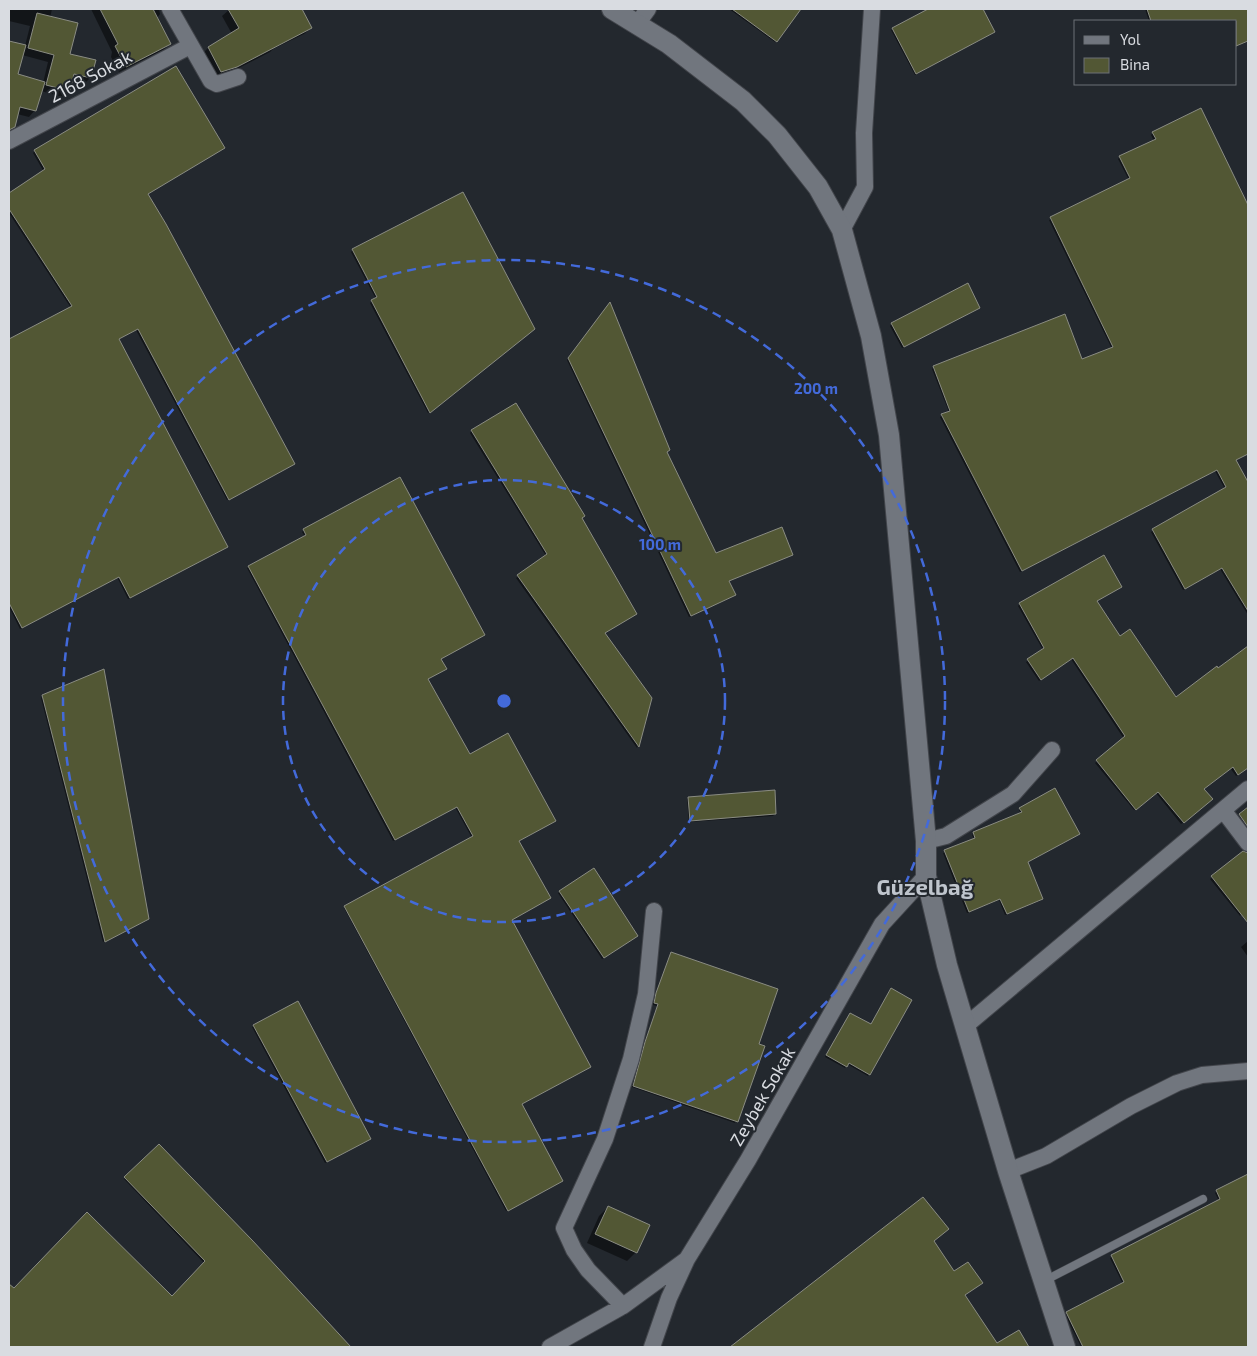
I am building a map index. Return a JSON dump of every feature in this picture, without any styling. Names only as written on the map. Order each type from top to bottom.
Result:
[{"type":"street","points":[[170,9],[211,81],[217,84],[238,77]]},
{"type":"street","points":[[612,9],[643,16],[669,44],[743,101],[777,134],[818,187],[842,230],[871,336],[890,435],[926,841],[926,876],[964,1027],[1042,1282],[1065,1347]]},
{"type":"street","points":[[842,230],[865,187],[864,133],[872,9]]},
{"type":"street","name":"2168 Sokak","points":[[9,141],[190,46]]},
{"type":"street","points":[[926,841],[946,836],[1013,794],[1052,750]]},
{"type":"street","points":[[964,1027],[1248,789]]},
{"type":"street","points":[[1223,810],[1248,843]]},
{"type":"street","name":"Zeybek Sokak","points":[[652,1347],[669,1298],[687,1258],[748,1160],[882,924],[926,876]]},
{"type":"street","points":[[623,1306],[588,1270],[574,1250],[564,1228],[605,1139],[631,1059],[646,994],[654,911]]},
{"type":"street","points":[[1008,1171],[1046,1156],[1131,1106],[1178,1083],[1202,1076],[1248,1071]]},
{"type":"street","points":[[550,1347],[623,1306],[687,1258]]},
{"type":"lane","points":[[1042,1282],[1203,1199]]},
{"type":"lane","points":[[1057,1323],[1072,1347]]},
{"type":"building","points":[[100,9],[153,9],[171,44],[126,67],[115,46],[118,44]]},
{"type":"building","points":[[228,9],[302,9],[312,28],[237,67],[221,72],[208,47],[239,28]]},
{"type":"building","points":[[732,9],[801,9],[777,42]]},
{"type":"building","points":[[928,9],[983,9],[995,32],[916,74],[892,28]]},
{"type":"building","points":[[1147,9],[1248,9],[1248,41],[1237,46],[1237,20],[1151,20]]},
{"type":"building","points":[[37,13],[78,23],[70,54],[96,60],[91,78],[74,74],[70,91],[46,85],[54,55],[28,48]]},
{"type":"building","points":[[9,41],[26,45],[18,74],[45,82],[36,111],[20,107],[15,127],[9,130]]},
{"type":"building","points":[[176,66],[225,148],[148,194],[295,464],[229,500],[138,329],[119,339],[228,547],[130,598],[119,577],[22,628],[9,603],[9,339],[72,306],[9,209],[9,193],[45,169],[34,150]]},
{"type":"building","points":[[1201,108],[1248,205],[1248,454],[1236,460],[1248,482],[1248,611],[1222,568],[1185,589],[1152,529],[1226,487],[1217,470],[1022,571],[941,414],[950,411],[933,366],[1065,314],[1082,359],[1113,347],[1050,217],[1130,178],[1119,156],[1156,139],[1152,132]]},
{"type":"building","points":[[463,192],[535,329],[430,413],[371,300],[377,297],[352,249]]},
{"type":"building","points":[[968,283],[980,308],[904,347],[891,323]]},
{"type":"building","points":[[610,302],[670,450],[667,452],[716,553],[782,527],[793,555],[729,581],[736,595],[691,616],[568,358]]},
{"type":"building","points":[[516,403],[585,516],[582,518],[637,614],[605,633],[652,698],[639,747],[517,575],[547,554],[471,430]]},
{"type":"building","points":[[400,477],[485,635],[441,659],[447,669],[428,679],[470,754],[508,733],[556,821],[519,841],[551,898],[512,920],[591,1067],[522,1104],[563,1181],[508,1211],[344,906],[473,836],[457,807],[395,840],[248,566],[306,535],[303,529]]},
{"type":"building","points":[[1104,555],[1122,587],[1097,601],[1120,636],[1130,629],[1176,697],[1217,666],[1218,668],[1248,646],[1248,768],[1238,775],[1233,767],[1204,789],[1213,799],[1184,823],[1158,792],[1136,810],[1096,760],[1125,736],[1073,658],[1041,680],[1027,659],[1044,648],[1019,603]]},
{"type":"building","points":[[104,669],[149,919],[105,942],[42,695]]},
{"type":"building","points":[[1055,788],[1080,834],[1028,862],[1043,899],[1007,914],[1000,899],[969,912],[944,850],[975,838],[973,832],[1022,812],[1019,808]]},
{"type":"building","points":[[775,790],[776,814],[690,821],[688,797]]},
{"type":"building","points":[[1248,807],[1248,827],[1239,814]]},
{"type":"building","points":[[1243,851],[1248,853],[1248,923],[1211,876]]},
{"type":"building","points":[[594,868],[638,936],[604,958],[559,891]]},
{"type":"building","points":[[671,952],[778,989],[759,1044],[765,1046],[738,1122],[633,1086],[658,1004],[654,1003],[656,993]]},
{"type":"building","points":[[891,988],[912,1000],[870,1075],[849,1063],[847,1067],[826,1055],[850,1013],[871,1024]]},
{"type":"building","points":[[298,1001],[371,1139],[327,1162],[253,1025]]},
{"type":"building","points":[[159,1144],[252,1240],[351,1347],[9,1347],[9,1284],[14,1288],[87,1212],[172,1296],[205,1261],[124,1177]]},
{"type":"building","points":[[1248,1174],[1248,1347],[1083,1347],[1066,1312],[1124,1282],[1111,1255],[1220,1199],[1216,1190]]},
{"type":"building","points":[[923,1197],[949,1229],[934,1241],[954,1271],[968,1262],[983,1283],[965,1295],[997,1343],[1019,1330],[1029,1347],[730,1347]]},
{"type":"building","points":[[608,1206],[650,1225],[637,1253],[595,1234]]},
{"type":"district","name":"Güzelbağ","points":[[925,886]]}]
